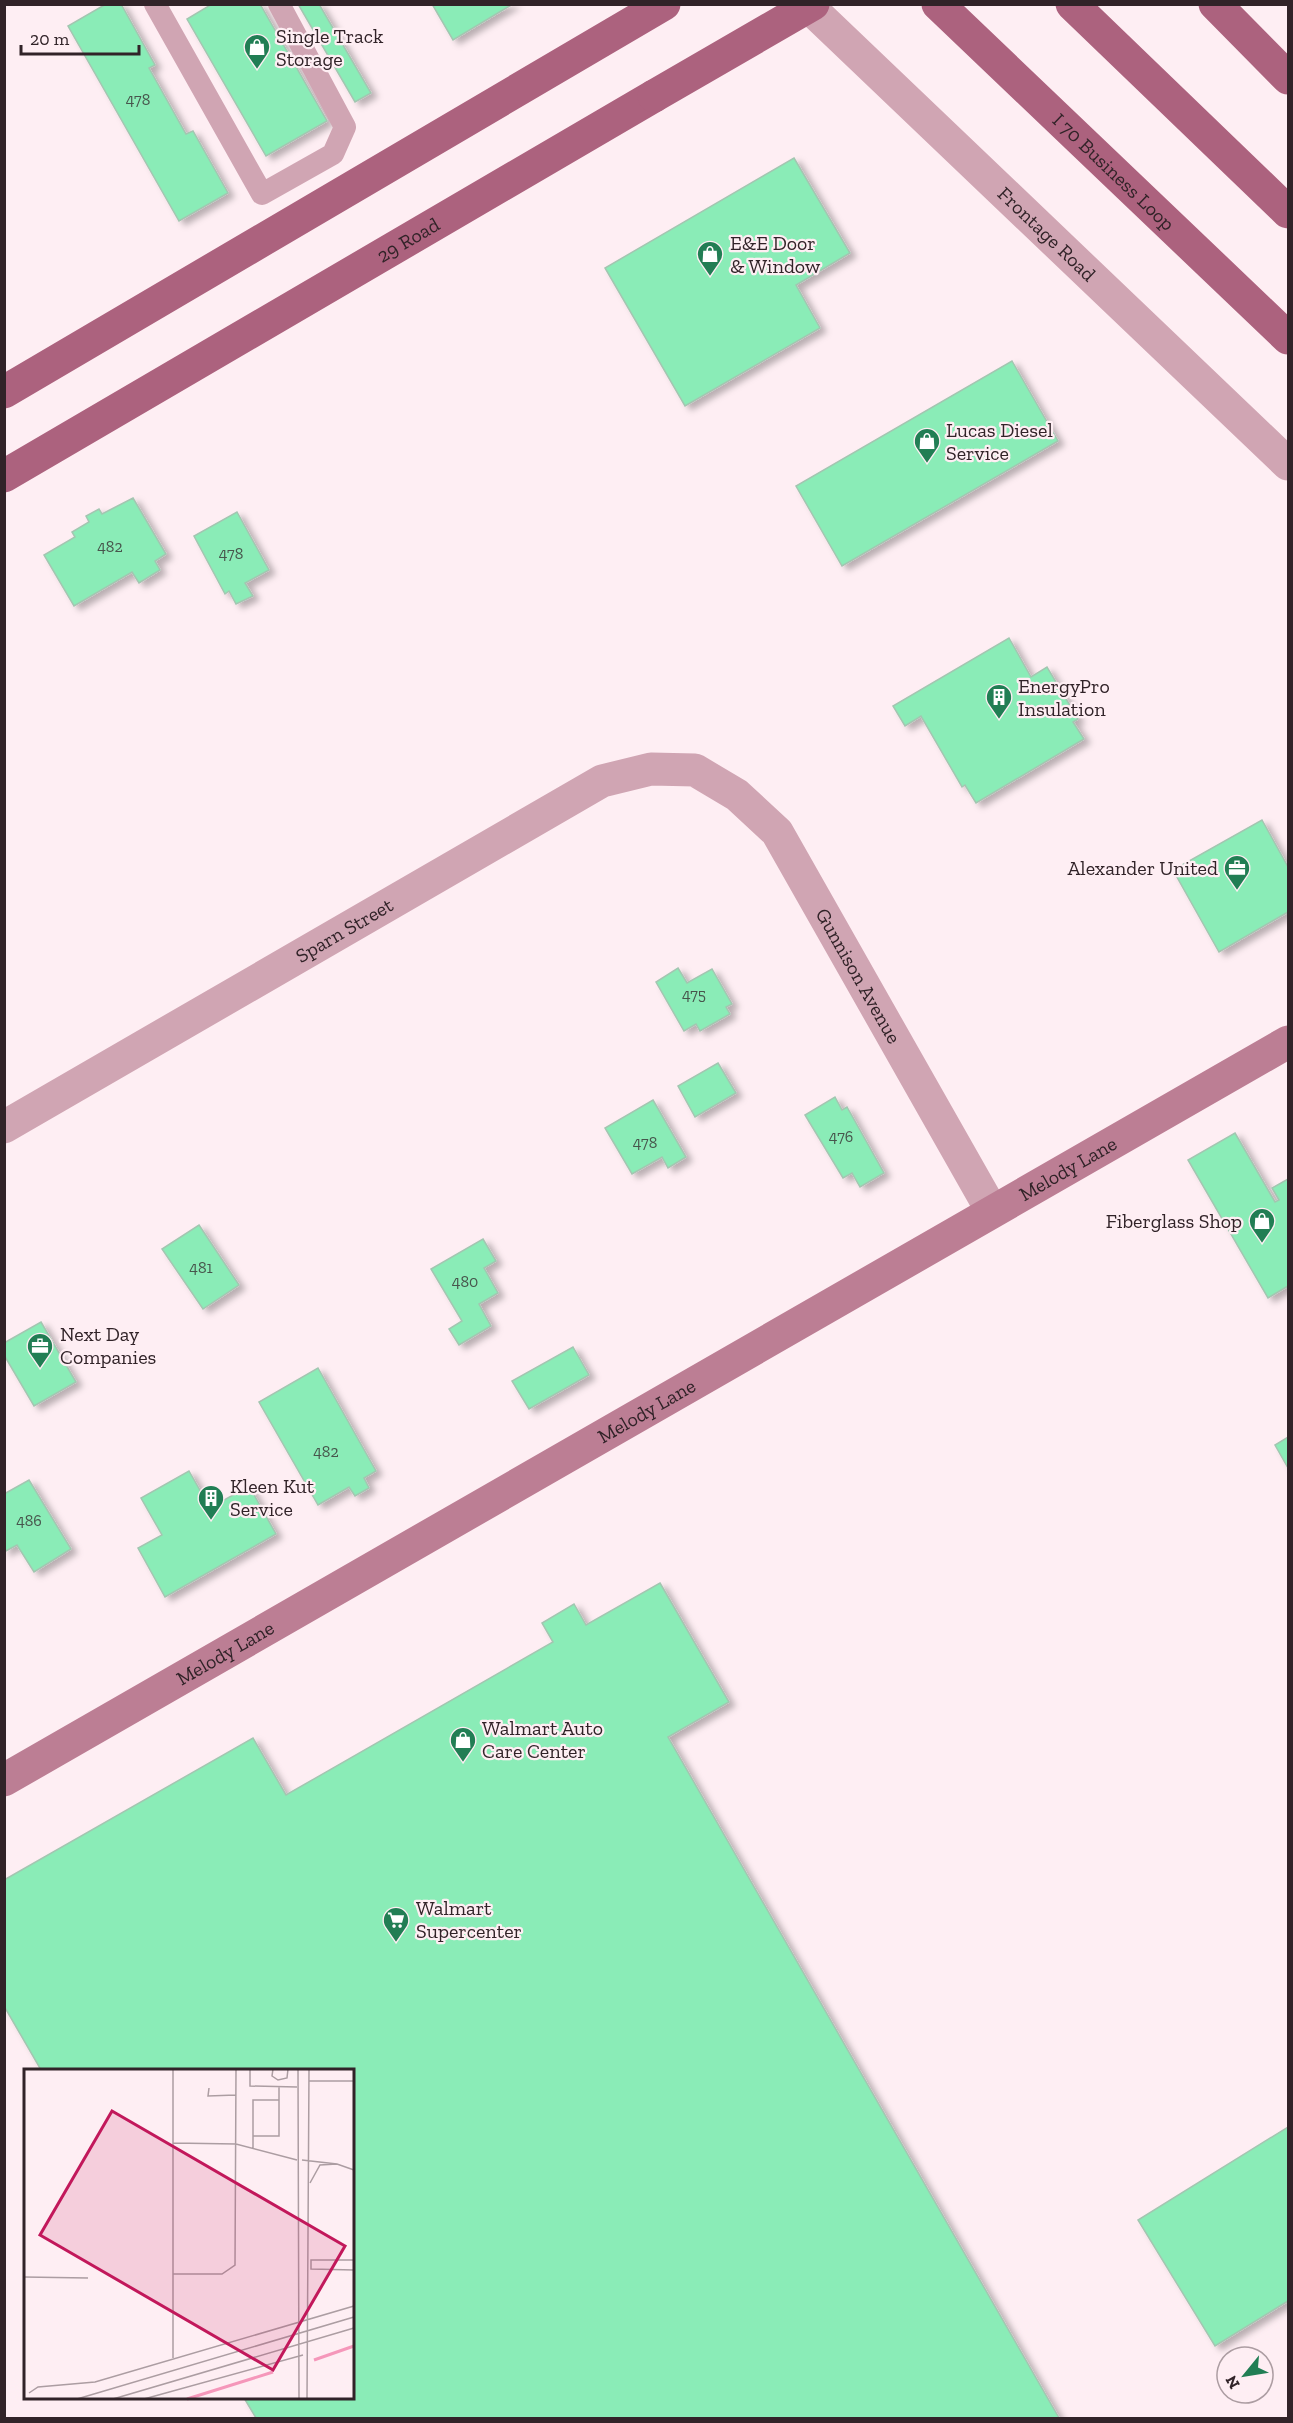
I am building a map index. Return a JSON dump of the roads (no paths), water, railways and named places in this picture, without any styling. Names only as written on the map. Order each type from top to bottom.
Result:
[{"type":"main road","points":[[6,391],[664,4]]},
{"type":"main road","name":"29 Road","points":[[4,476],[813,4]]},
{"type":"main road","name":"I 70 Business Loop","points":[[938,4],[1288,338]]},
{"type":"main road","points":[[1215,4],[1288,78]]},
{"type":"main road","points":[[1235,4],[1265,54]]},
{"type":"main road","points":[[1077,11],[1288,212]]},
{"type":"street","name":"Frontage Road","points":[[806,4],[1288,464]]},
{"type":"street","name":"Sparn Street","points":[[4,1127],[602,781],[651,769],[695,770]]},
{"type":"street","name":"Gunnison Avenue","points":[[695,770],[738,795],[777,832],[992,1211]]},
{"type":"street","name":"Melody Lane","points":[[4,1780],[1288,1042]]},
{"type":"lane","points":[[163,7],[262,194],[333,154],[345,127],[279,4]]},
{"type":"place","name":"Single Track Storage","points":[[257,70]]},
{"type":"place","name":"E&E Door & Window","points":[[710,277]]},
{"type":"place","name":"Lucas Diesel Service","points":[[927,464]]},
{"type":"place","name":"EnergyPro Insulation","points":[[999,720]]},
{"type":"place","name":"Alexander United","points":[[1237,891]]},
{"type":"place","name":"Fiberglass Shop","points":[[1262,1244]]},
{"type":"place","name":"Next Day Companies","points":[[40,1369]]},
{"type":"place","name":"Kleen Kut Service","points":[[211,1521]]},
{"type":"place","name":"Walmart Auto Care Center","points":[[463,1763]]},
{"type":"place","name":"Walmart Supercenter","points":[[396,1943]]}]
